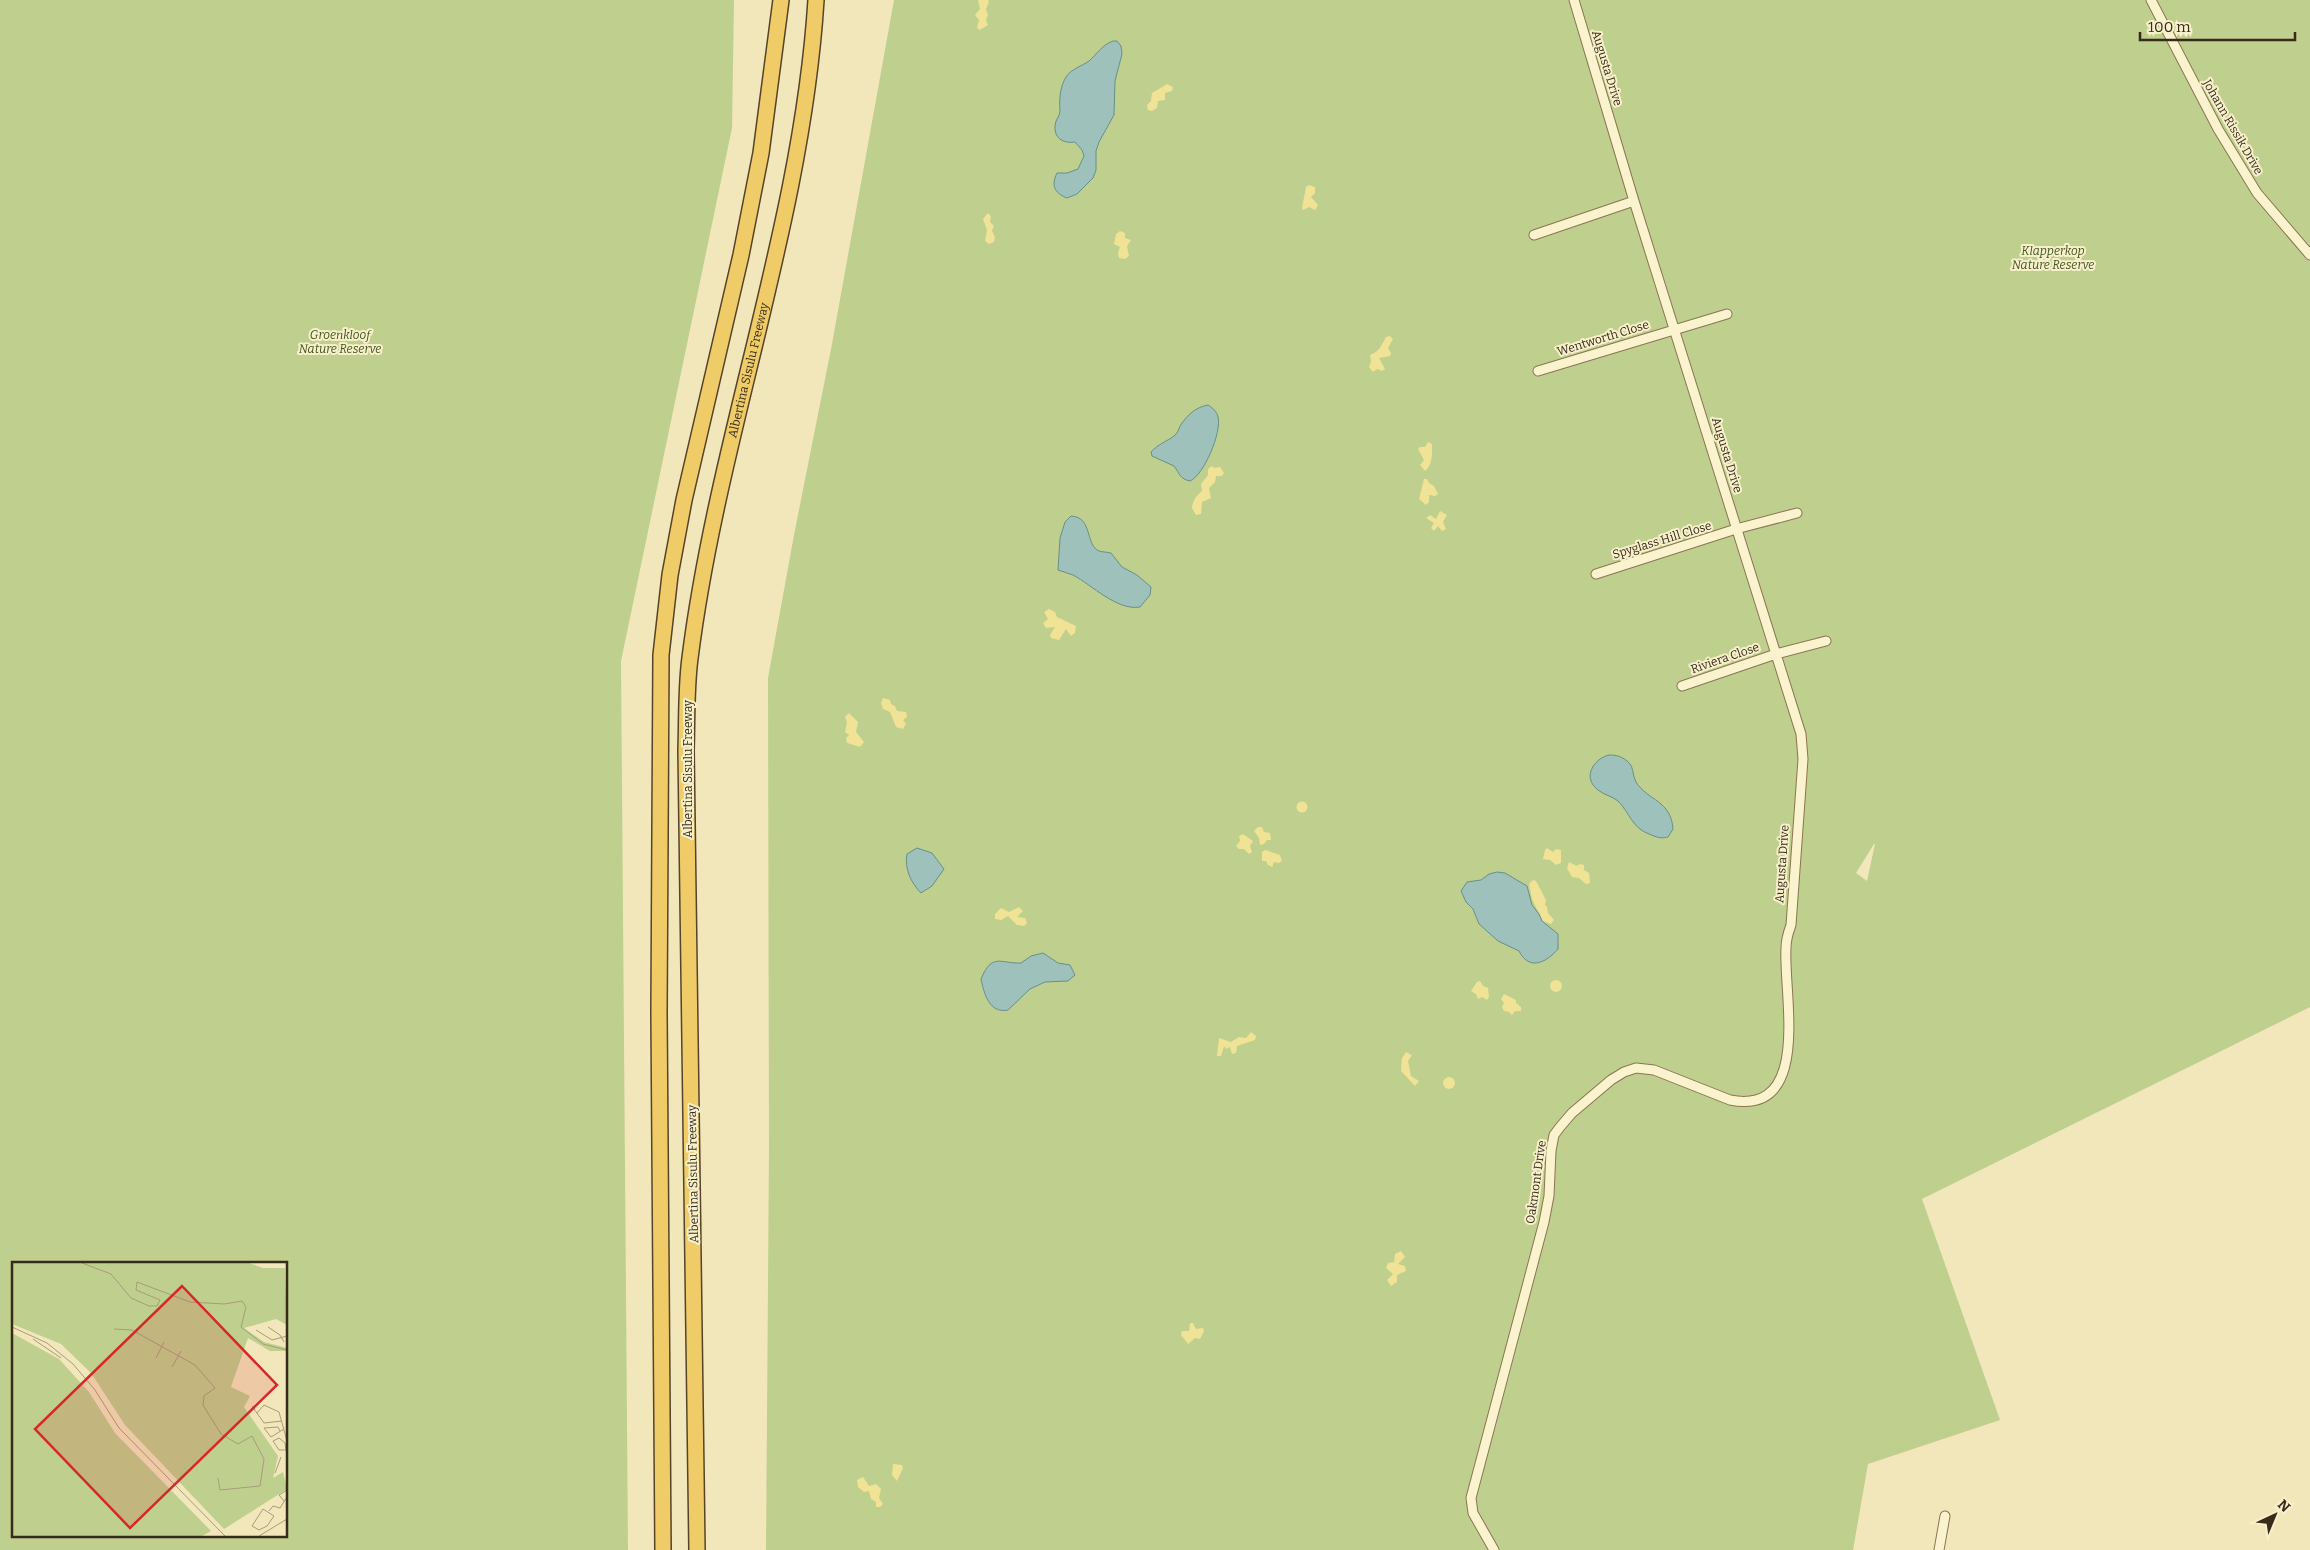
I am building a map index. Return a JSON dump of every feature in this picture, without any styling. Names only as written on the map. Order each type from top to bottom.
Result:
[{"type":"highway","points":[[663,1550],[659,994],[661,656],[670,575],[684,500],[741,255],[761,153],[781,0]]},
{"type":"highway","name":"Albertina Sisulu Freeway","points":[[697,1550],[686,750],[690,660],[703,572],[796,159],[816,0]]},
{"type":"street","name":"Augusta Drive","points":[[1574,0],[1634,201],[1803,746],[1791,925]]},
{"type":"street","name":"Johann Rissik Drive","points":[[2151,0],[2218,129],[2257,193],[2310,255]]},
{"type":"street","points":[[1534,234],[1634,201]]},
{"type":"street","name":"Wentworth Close","points":[[1538,370],[1727,314]]},
{"type":"street","name":"Spyglass Hill Close","points":[[1596,574],[1736,529],[1797,513]]},
{"type":"street","name":"Riviera Close","points":[[1682,686],[1776,654],[1826,641]]},
{"type":"street","name":"Oakmont Drive","points":[[1494,1550],[1473,1513],[1471,1498],[1546,1212],[1554,1136],[1564,1121],[1583,1103],[1619,1074],[1632,1069],[1654,1070],[1730,1100],[1751,1102],[1770,1093],[1783,1077],[1788,1058],[1786,947],[1791,925]]},
{"type":"street","points":[[1939,1550],[1946,1516]]},
{"type":"green space","name":"Groenkloof Nature Reserve","points":[[0,0],[734,0],[732,128],[621,661],[628,1550],[0,1550]]},
{"type":"green space","name":"Klapperkop Nature Reserve","points":[[894,0],[2310,0],[2310,1007],[1922,1199],[2000,1420],[1868,1464],[1853,1550],[766,1550],[769,1151],[768,678],[832,344]],"holes":[[[1875,844],[1867,881],[1856,873]]]},
{"type":"sand","points":[[978,0],[988,0],[989,2],[986,9],[988,25],[980,30],[977,28],[979,20],[975,15],[980,9]]},
{"type":"sand","points":[[1167,84],[1173,87],[1172,91],[1165,93],[1165,100],[1158,101],[1157,108],[1152,111],[1148,110],[1147,105],[1151,101],[1152,93]]},
{"type":"sand","points":[[1309,185],[1315,187],[1315,193],[1311,197],[1318,205],[1315,210],[1309,207],[1303,210],[1306,187]]},
{"type":"sand","points":[[988,213],[991,216],[990,222],[994,226],[992,231],[995,237],[994,242],[989,244],[985,241],[987,230],[983,219]]},
{"type":"sand","points":[[1120,231],[1125,233],[1125,238],[1131,240],[1127,246],[1129,256],[1125,259],[1119,258],[1120,247],[1114,244],[1116,234]]},
{"type":"sand","points":[[1390,336],[1393,339],[1388,348],[1391,353],[1390,356],[1379,358],[1385,369],[1382,371],[1377,369],[1373,372],[1369,367],[1371,362],[1370,355],[1378,350],[1386,337]]},
{"type":"sand","points":[[1428,442],[1432,444],[1432,455],[1431,462],[1425,471],[1420,465],[1424,460],[1418,449],[1425,447]]},
{"type":"sand","points":[[1212,466],[1214,468],[1220,467],[1224,473],[1222,476],[1216,476],[1215,482],[1209,488],[1211,498],[1202,502],[1201,514],[1196,515],[1192,508],[1193,503],[1196,496],[1202,491],[1201,484],[1208,475],[1208,469]]},
{"type":"sand","points":[[1424,479],[1427,479],[1434,486],[1438,494],[1435,496],[1429,495],[1429,502],[1426,505],[1419,499]]},
{"type":"sand","points":[[1440,511],[1447,515],[1443,522],[1446,529],[1442,531],[1438,526],[1434,531],[1431,528],[1434,523],[1426,518],[1430,515],[1436,519]]},
{"type":"sand","points":[[1049,609],[1055,612],[1057,617],[1076,626],[1075,633],[1071,636],[1066,629],[1059,640],[1051,638],[1050,635],[1055,627],[1046,628],[1043,623],[1048,619],[1044,612]]},
{"type":"sand","points":[[883,698],[890,700],[897,711],[906,712],[907,717],[903,720],[906,724],[903,729],[896,727],[890,712],[883,709],[881,703]]},
{"type":"sand","points":[[849,713],[858,722],[856,732],[864,742],[860,747],[847,743],[846,738],[849,735],[845,732],[847,722],[845,717]]},
{"type":"sand","points":[[1302,801],[1308,807],[1302,813],[1296,807]]},
{"type":"sand","points":[[1258,827],[1262,827],[1264,832],[1270,833],[1271,840],[1267,840],[1264,844],[1260,845],[1259,838],[1254,831]]},
{"type":"sand","points":[[1243,834],[1253,841],[1250,846],[1252,852],[1249,854],[1244,849],[1239,849],[1236,846],[1240,841],[1239,836]]},
{"type":"sand","points":[[1547,848],[1553,852],[1556,849],[1561,850],[1561,863],[1556,865],[1550,860],[1543,859]]},
{"type":"sand","points":[[1265,850],[1280,855],[1282,861],[1279,863],[1274,862],[1272,867],[1268,865],[1266,861],[1262,861],[1262,852]]},
{"type":"sand","points":[[1569,862],[1577,866],[1580,864],[1584,865],[1584,870],[1589,873],[1590,883],[1586,884],[1579,878],[1572,877],[1567,868]]},
{"type":"sand","points":[[1533,880],[1536,881],[1546,900],[1545,905],[1548,913],[1554,920],[1551,924],[1543,921],[1532,899],[1529,884]]},
{"type":"sand","points":[[1019,907],[1023,911],[1017,917],[1025,918],[1027,923],[1024,926],[1017,925],[1008,916],[1001,920],[995,919],[995,914],[1001,908],[1009,912]]},
{"type":"sand","points":[[1554,980],[1558,980],[1562,986],[1558,992],[1554,992],[1550,988],[1550,984]]},
{"type":"sand","points":[[1480,981],[1483,986],[1488,988],[1489,997],[1487,1000],[1482,997],[1478,999],[1476,994],[1471,991],[1477,982]]},
{"type":"sand","points":[[1504,994],[1516,1000],[1516,1003],[1521,1007],[1521,1011],[1515,1011],[1512,1015],[1504,1011],[1502,1007],[1504,1003],[1501,999]]},
{"type":"sand","points":[[1251,1032],[1256,1036],[1255,1040],[1237,1046],[1236,1053],[1232,1054],[1230,1047],[1226,1049],[1224,1046],[1221,1056],[1217,1056],[1219,1038],[1231,1042],[1239,1037],[1246,1038]]},
{"type":"sand","points":[[1406,1052],[1412,1055],[1408,1061],[1411,1076],[1419,1081],[1415,1086],[1401,1071],[1402,1058]]},
{"type":"sand","points":[[1451,1077],[1454,1078],[1454,1088],[1447,1089],[1444,1088],[1443,1081],[1444,1078]]},
{"type":"sand","points":[[1401,1251],[1405,1257],[1398,1264],[1405,1266],[1406,1271],[1397,1275],[1397,1282],[1391,1286],[1387,1280],[1393,1274],[1386,1268],[1388,1263],[1394,1262],[1395,1254]]},
{"type":"sand","points":[[1190,1323],[1193,1323],[1196,1329],[1203,1328],[1204,1331],[1200,1339],[1195,1338],[1188,1344],[1181,1335],[1182,1331],[1189,1331]]},
{"type":"sand","points":[[893,1464],[902,1465],[903,1468],[897,1481],[892,1475]]},
{"type":"sand","points":[[863,1477],[869,1486],[876,1484],[881,1489],[879,1498],[883,1504],[880,1507],[876,1507],[876,1502],[871,1499],[869,1491],[864,1492],[858,1487],[857,1480]]},
{"type":"water","points":[[1113,41],[1117,41],[1121,46],[1122,54],[1115,81],[1114,115],[1096,151],[1096,170],[1093,178],[1077,194],[1067,198],[1059,194],[1055,188],[1055,177],[1057,173],[1067,173],[1078,169],[1084,156],[1082,150],[1075,142],[1063,141],[1056,134],[1055,124],[1060,113],[1062,85],[1071,72],[1089,61],[1103,47]]},
{"type":"water","points":[[1208,405],[1217,415],[1219,424],[1215,442],[1201,471],[1190,481],[1182,477],[1174,466],[1152,456],[1151,452],[1175,435],[1192,412]]},
{"type":"water","points":[[1071,516],[1083,521],[1095,548],[1099,551],[1111,553],[1122,567],[1137,575],[1151,587],[1150,595],[1140,607],[1122,605],[1073,575],[1058,570],[1060,538],[1065,522]]},
{"type":"water","points":[[1609,755],[1625,759],[1632,768],[1636,782],[1664,806],[1671,819],[1673,829],[1668,837],[1658,837],[1643,831],[1635,824],[1618,801],[1600,792],[1593,785],[1590,775],[1594,765],[1598,760]]},
{"type":"water","points":[[917,848],[932,853],[944,869],[932,886],[921,893],[911,880],[907,870],[906,859],[907,854]]},
{"type":"water","points":[[1505,873],[1527,886],[1532,905],[1542,921],[1558,934],[1558,949],[1543,961],[1533,963],[1528,961],[1519,951],[1498,941],[1479,924],[1473,909],[1466,902],[1461,891],[1467,882],[1481,880],[1489,874]]},
{"type":"water","points":[[1043,953],[1058,963],[1070,965],[1075,975],[1068,981],[1045,982],[1030,989],[1008,1010],[996,1009],[992,1006],[986,996],[981,979],[989,965],[998,961],[1021,963],[1031,956]]}]
